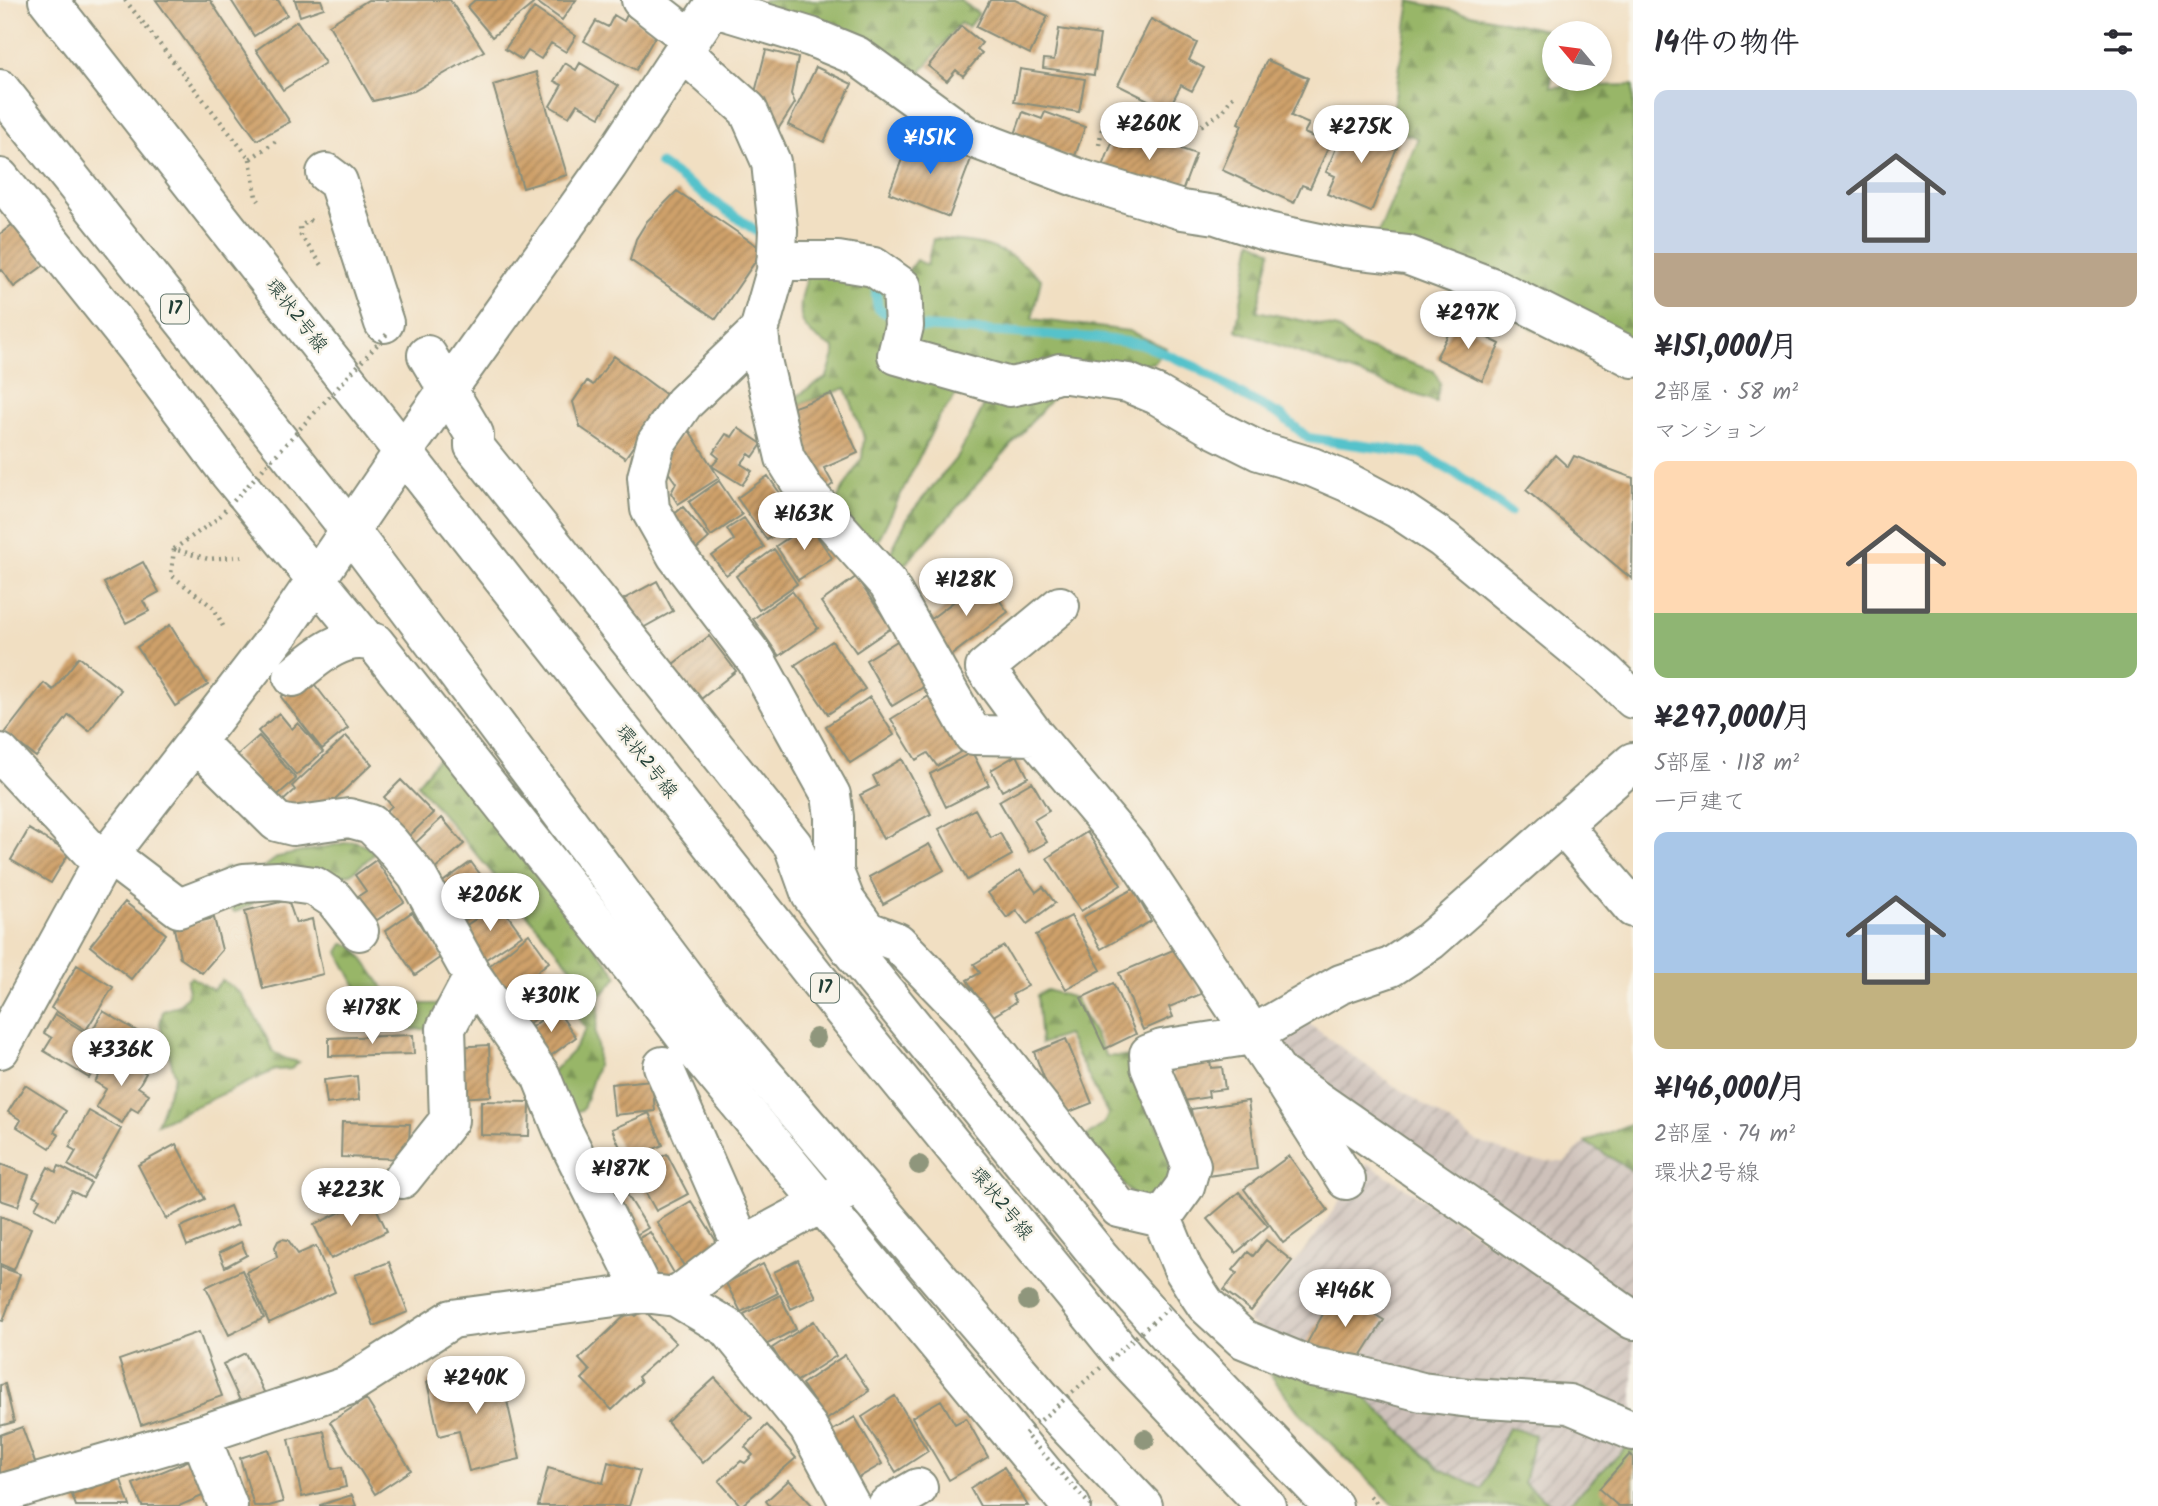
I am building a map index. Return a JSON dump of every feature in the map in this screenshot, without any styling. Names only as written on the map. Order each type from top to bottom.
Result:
[{"type":"street","name":"環状2号線","points":[[48,0],[815,976],[1125,1357],[1266,1506]]},
{"type":"street","points":[[641,0],[748,110],[771,162],[778,230],[776,271],[760,331],[762,360],[785,458],[806,492],[888,584],[973,735],[1035,736]]},
{"type":"street","points":[[0,1049],[105,859],[279,634],[403,452],[608,165],[714,4],[811,37],[857,56],[967,136],[1081,179],[1182,210],[1216,215],[1268,232],[1343,248],[1406,255],[1494,288],[1633,358]]},
{"type":"street","name":"17","points":[[0,89],[349,530],[711,1013],[1044,1401],[1143,1506]]},
{"type":"street","points":[[0,132],[179,313]]},
{"type":"street","points":[[326,173],[338,181],[386,329]]},
{"type":"street","points":[[0,178],[135,347],[229,473],[365,639]]},
{"type":"street","points":[[776,261],[838,261],[874,267],[902,287],[904,326],[897,355],[1010,387],[1060,373],[1128,383],[1157,395],[1259,451],[1347,481],[1398,509],[1443,539],[1574,646],[1633,699]]},
{"type":"street","points":[[760,331],[684,403],[656,443],[647,477],[650,509],[676,555],[756,660],[831,795],[834,817],[834,872],[860,940]]},
{"type":"street","points":[[427,355],[474,434],[474,446],[793,845],[811,895],[860,940],[1099,1256],[1172,1339],[1333,1506]]},
{"type":"street","points":[[1060,606],[985,668],[1035,736],[1131,850],[1279,1073],[1346,1180]]},
{"type":"street","points":[[293,677],[342,642],[365,639],[375,643],[697,1052],[1071,1506]]},
{"type":"street","points":[[195,742],[277,822],[293,826],[349,818],[371,824],[390,843],[416,876],[472,977],[541,1076],[563,1131],[660,1295],[728,1328],[808,1427],[851,1506]]},
{"type":"street","points":[[0,753],[105,859],[179,908],[244,883],[278,881],[314,886],[334,899],[359,931]]},
{"type":"street","points":[[1162,1219],[1185,1186],[1191,1165],[1150,1067],[1150,1054],[1163,1049],[1252,1035],[1341,984],[1391,967],[1430,940],[1633,762]]},
{"type":"street","points":[[1562,825],[1633,908]]},
{"type":"street","points":[[815,976],[860,940],[897,942],[968,1015],[1119,1208],[1162,1219]]},
{"type":"street","points":[[402,1179],[449,1120],[446,1028],[472,977]]},
{"type":"street","points":[[663,1066],[742,1246]]},
{"type":"street","points":[[1279,1073],[1633,1320]]},
{"type":"street","points":[[0,1494],[200,1435],[347,1386],[452,1319],[660,1295],[742,1246],[857,1184]]},
{"type":"street","points":[[1162,1219],[1182,1269],[1206,1305],[1243,1339],[1312,1367],[1422,1392],[1569,1405],[1633,1431]]},
{"type":"street","points":[[200,1435],[228,1506]]},
{"type":"path","points":[[125,0],[250,159],[256,197]]},
{"type":"path","points":[[1105,112],[1173,131],[1202,125],[1222,112],[1236,92]]},
{"type":"path","points":[[250,159],[279,139]]},
{"type":"path","points":[[223,626],[214,608],[172,575],[174,549],[217,519],[386,329]]},
{"type":"path","points":[[1091,1506],[1025,1434],[1171,1306]]},
{"type":"shaded area","points":[[1301,1018],[1476,1141],[1530,1161],[1565,1162],[1585,1142],[1633,1171],[1633,1306],[1281,1057],[1277,1033]]},
{"type":"shaded area","points":[[1367,1163],[1633,1335],[1633,1441],[1566,1506],[1553,1506],[1524,1483],[1483,1490],[1438,1468],[1352,1384],[1247,1321],[1308,1246]]},
{"type":"green space","points":[[764,0],[960,0],[979,14],[968,27],[960,23],[913,82],[759,7]]},
{"type":"green space","points":[[1410,1],[1542,29],[1542,91],[1612,91],[1612,86],[1633,85],[1633,374],[1615,369],[1405,266],[1378,234],[1418,138],[1390,129]]},
{"type":"green space","points":[[933,239],[965,241],[992,247],[1029,268],[1041,279],[1032,319],[1129,331],[1166,348],[1155,362],[1067,381],[894,576],[886,562],[909,515],[958,456],[1002,371],[960,390],[938,419],[868,561],[829,512],[862,458],[864,437],[846,388],[794,406],[799,395],[827,377],[834,355],[834,348],[820,341],[804,325],[801,316],[802,296],[808,270],[908,271],[916,260],[927,265]]},
{"type":"green space","points":[[1252,240],[1271,251],[1257,311],[1337,328],[1358,345],[1434,371],[1440,383],[1436,402],[1236,330]]},
{"type":"green space","points":[[443,753],[618,976],[598,999],[599,1013],[595,1032],[597,1066],[583,1109],[564,1117],[549,1075],[573,1051],[586,1029],[565,999],[582,980],[417,784]]},
{"type":"green space","points":[[354,841],[375,853],[352,873],[337,876],[322,871],[257,890],[252,904],[235,912],[228,907],[211,882],[225,868],[263,868],[278,857]]},
{"type":"green space","points":[[343,944],[354,946],[397,1007],[439,1004],[435,1029],[369,1030],[367,1007],[338,952]]},
{"type":"green space","points":[[191,977],[213,990],[222,980],[240,993],[260,1024],[273,1052],[299,1062],[291,1069],[275,1070],[157,1124],[175,1075],[160,1024],[163,1011],[179,1005],[188,995],[187,980]]},
{"type":"green space","points":[[1047,990],[1075,998],[1106,1056],[1132,1057],[1169,1155],[1171,1181],[1162,1195],[1137,1200],[1083,1139],[1104,1124],[1108,1114],[1067,1035],[1041,1044],[1037,995]]},
{"type":"green space","points":[[1633,1123],[1633,1171],[1585,1142]]},
{"type":"green space","points":[[1264,1366],[1352,1384],[1438,1468],[1482,1489],[1508,1427],[1535,1435],[1524,1483],[1553,1506],[1395,1506],[1298,1411]]},
{"type":"green space","points":[[1633,1441],[1633,1506],[1566,1506]]},
{"type":"building","points":[[156,0],[210,0],[290,122],[257,140]]},
{"type":"building","points":[[231,0],[278,0],[287,15],[254,36]]},
{"type":"building","points":[[295,0],[321,0],[324,8],[300,16]]},
{"type":"building","points":[[368,0],[450,0],[484,51],[414,91],[373,101],[329,25]]},
{"type":"building","points":[[475,0],[530,0],[533,4],[492,37],[467,7]]},
{"type":"building","points":[[534,0],[576,0],[562,20]]},
{"type":"building","points":[[990,0],[1015,0],[1048,16],[1030,54],[976,27]]},
{"type":"building","points":[[534,8],[576,36],[566,52],[551,43],[541,59],[528,51],[522,60],[505,49]]},
{"type":"building","points":[[614,15],[624,21],[627,15],[657,33],[636,70],[584,41],[596,21],[608,27]]},
{"type":"building","points":[[1151,19],[1197,43],[1189,60],[1204,68],[1192,91],[1181,85],[1168,110],[1118,85]]},
{"type":"building","points":[[297,21],[325,63],[283,90],[256,50]]},
{"type":"building","points":[[961,26],[982,43],[977,49],[982,53],[963,76],[956,70],[947,81],[928,66]]},
{"type":"building","points":[[1059,29],[1100,35],[1094,75],[1043,68],[1044,59],[1054,60]]},
{"type":"building","points":[[766,50],[798,58],[791,94],[795,103],[773,137],[753,100]]},
{"type":"building","points":[[1267,60],[1308,78],[1291,116],[1309,124],[1304,133],[1330,144],[1310,188],[1302,185],[1294,203],[1222,170],[1242,125],[1238,123]]},
{"type":"building","points":[[565,63],[576,70],[580,63],[618,86],[600,117],[577,104],[569,117],[550,106],[562,85],[554,81]]},
{"type":"building","points":[[816,67],[852,84],[824,142],[788,125]]},
{"type":"building","points":[[1020,69],[1085,79],[1079,112],[1014,102]]},
{"type":"building","points":[[536,72],[567,175],[523,188],[493,85]]},
{"type":"building","points":[[1023,112],[1042,119],[1045,112],[1085,127],[1074,159],[1014,137]]},
{"type":"building","points":[[1348,119],[1400,140],[1371,212],[1327,194],[1335,176],[1326,172]]},
{"type":"building","points":[[1118,127],[1196,154],[1180,197],[1102,169]]},
{"type":"building","points":[[911,136],[971,159],[949,217],[889,193]]},
{"type":"building","points":[[677,191],[763,250],[716,319],[630,260],[636,239],[647,221]]},
{"type":"building","points":[[17,221],[47,263],[14,287],[2,270],[0,271],[0,234]]},
{"type":"building","points":[[1455,321],[1500,344],[1482,381],[1436,358]]},
{"type":"building","points":[[614,356],[668,396],[625,458],[580,427],[573,402],[587,381],[593,385]]},
{"type":"building","points":[[831,394],[858,453],[824,468],[833,484],[816,497],[777,413]]},
{"type":"building","points":[[738,428],[762,444],[753,457],[749,454],[741,464],[752,471],[742,485],[712,466],[719,458],[713,453],[726,434],[732,437]]},
{"type":"building","points":[[689,430],[719,478],[678,504],[671,493],[676,483],[666,469],[666,446]]},
{"type":"building","points":[[1555,455],[1568,467],[1574,456],[1633,478],[1632,579],[1526,490]]},
{"type":"building","points":[[768,476],[786,502],[773,512],[784,528],[767,540],[737,498]]},
{"type":"building","points":[[719,481],[742,515],[711,536],[689,502]]},
{"type":"building","points":[[683,507],[709,538],[692,553],[666,521]]},
{"type":"building","points":[[744,518],[764,547],[726,575],[712,556],[734,540],[727,529]]},
{"type":"building","points":[[809,524],[832,558],[798,580],[776,546]]},
{"type":"building","points":[[774,549],[797,584],[759,610],[736,576]]},
{"type":"building","points":[[143,562],[159,592],[143,601],[149,611],[126,623],[104,583]]},
{"type":"building","points":[[856,577],[891,628],[856,652],[821,602]]},
{"type":"building","points":[[984,579],[1008,612],[949,657],[924,624]]},
{"type":"building","points":[[657,581],[673,611],[641,629],[624,599]]},
{"type":"building","points":[[792,591],[818,628],[779,656],[753,619]]},
{"type":"building","points":[[170,625],[208,685],[175,706],[137,647]]},
{"type":"building","points":[[709,636],[736,671],[696,703],[668,668]]},
{"type":"building","points":[[904,637],[930,683],[892,706],[866,660]]},
{"type":"building","points":[[832,641],[865,689],[828,714],[795,665]]},
{"type":"building","points":[[79,657],[121,690],[89,731],[69,715],[36,757],[5,733],[44,683],[53,690]]},
{"type":"building","points":[[312,681],[348,728],[322,749],[281,697],[295,686]]},
{"type":"building","points":[[939,690],[943,720],[962,751],[937,766],[928,753],[916,760],[891,719]]},
{"type":"building","points":[[870,697],[894,735],[850,763],[826,726]]},
{"type":"building","points":[[279,713],[292,729],[298,723],[323,752],[296,775],[258,731]]},
{"type":"building","points":[[259,736],[296,779],[272,800],[235,757]]},
{"type":"building","points":[[346,736],[372,764],[319,814],[298,820],[282,802],[295,790],[292,786]]},
{"type":"building","points":[[972,752],[989,785],[946,807],[930,774]]},
{"type":"building","points":[[1017,755],[1028,777],[1002,791],[991,770]]},
{"type":"building","points":[[902,759],[931,814],[883,839],[860,795],[878,786],[873,776]]},
{"type":"building","points":[[401,780],[433,813],[405,840],[381,816],[392,806],[384,797]]},
{"type":"building","points":[[1032,782],[1049,811],[1034,820],[1047,842],[1029,852],[999,801]]},
{"type":"building","points":[[975,809],[991,838],[1000,833],[1012,855],[967,880],[939,829]]},
{"type":"building","points":[[442,818],[464,844],[433,871],[411,847]]},
{"type":"building","points":[[29,829],[69,853],[51,883],[11,860]]},
{"type":"building","points":[[1087,832],[1121,885],[1081,911],[1047,858]]},
{"type":"building","points":[[929,844],[944,870],[883,904],[869,877]]},
{"type":"building","points":[[376,860],[404,902],[371,924],[354,899],[366,891],[355,875]]},
{"type":"building","points":[[471,862],[483,878],[449,903],[437,886]]},
{"type":"building","points":[[1020,870],[1036,892],[1043,887],[1055,903],[1027,924],[1016,910],[1007,918],[988,893]]},
{"type":"building","points":[[485,882],[497,898],[462,922],[451,906]]},
{"type":"building","points":[[1133,889],[1151,921],[1101,949],[1083,917]]},
{"type":"building","points":[[288,900],[296,923],[312,919],[323,974],[263,989],[245,911]]},
{"type":"building","points":[[125,902],[166,934],[131,979],[90,946]]},
{"type":"building","points":[[499,903],[522,935],[480,963],[458,931]]},
{"type":"building","points":[[412,912],[441,957],[415,975],[385,931]]},
{"type":"building","points":[[1071,916],[1101,970],[1066,989],[1036,935]]},
{"type":"building","points":[[214,918],[222,950],[202,973],[180,958],[174,928]]},
{"type":"building","points":[[529,934],[549,962],[505,997],[484,970]]},
{"type":"building","points":[[1004,946],[1028,986],[1012,995],[1016,1002],[990,1018],[967,980],[980,973],[974,964]]},
{"type":"building","points":[[1180,947],[1201,994],[1169,1007],[1173,1017],[1143,1030],[1119,973]]},
{"type":"building","points":[[77,965],[113,987],[86,1030],[51,1008]]},
{"type":"building","points":[[539,979],[557,1003],[526,1025],[509,1001]]},
{"type":"building","points":[[1113,983],[1136,1034],[1105,1049],[1081,998]]},
{"type":"building","points":[[556,1009],[576,1037],[545,1060],[525,1032]]},
{"type":"building","points":[[103,1011],[140,1033],[128,1054],[91,1033]]},
{"type":"building","points":[[55,1014],[103,1043],[92,1062],[97,1065],[89,1078],[44,1051],[52,1038],[44,1033]]},
{"type":"building","points":[[413,1035],[414,1054],[329,1056],[329,1038]]},
{"type":"building","points":[[1066,1039],[1092,1103],[1059,1116],[1034,1052]]},
{"type":"building","points":[[489,1045],[491,1096],[457,1098],[455,1047]]},
{"type":"building","points":[[1209,1050],[1211,1068],[1222,1067],[1225,1089],[1208,1091],[1209,1097],[1177,1102],[1171,1055]]},
{"type":"building","points":[[113,1053],[146,1073],[138,1087],[149,1094],[138,1112],[131,1108],[122,1123],[96,1107],[106,1089],[95,1082]]},
{"type":"building","points":[[357,1076],[359,1100],[327,1104],[324,1080]]},
{"type":"building","points":[[652,1080],[655,1111],[614,1115],[611,1084]]},
{"type":"building","points":[[25,1085],[66,1111],[54,1132],[59,1135],[50,1148],[17,1127],[21,1120],[8,1112]]},
{"type":"building","points":[[481,1101],[530,1102],[529,1136],[481,1135]]},
{"type":"building","points":[[1248,1101],[1257,1169],[1200,1177],[1191,1109]]},
{"type":"building","points":[[89,1111],[121,1129],[93,1179],[68,1165],[76,1151],[69,1147]]},
{"type":"building","points":[[649,1113],[663,1145],[626,1161],[612,1129]]},
{"type":"building","points":[[342,1122],[410,1124],[408,1159],[341,1157]]},
{"type":"building","points":[[176,1144],[205,1199],[166,1219],[138,1165]]},
{"type":"building","points":[[667,1154],[688,1194],[656,1211],[634,1172]]},
{"type":"building","points":[[1289,1156],[1328,1210],[1283,1243],[1244,1189]]},
{"type":"building","points":[[0,1164],[29,1175],[18,1206],[0,1200]]},
{"type":"building","points":[[59,1166],[91,1183],[83,1197],[72,1191],[56,1220],[35,1208],[40,1199],[33,1195],[48,1167],[56,1172]]},
{"type":"building","points":[[613,1172],[648,1228],[626,1241],[596,1184]]},
{"type":"building","points":[[1239,1192],[1268,1226],[1236,1253],[1207,1219]]},
{"type":"building","points":[[371,1197],[387,1231],[331,1259],[314,1225]]},
{"type":"building","points":[[691,1201],[723,1252],[689,1274],[657,1222]]},
{"type":"building","points":[[230,1206],[238,1225],[187,1246],[180,1227]]},
{"type":"building","points":[[0,1216],[31,1228],[14,1270],[0,1264]]},
{"type":"building","points":[[650,1232],[674,1273],[651,1285],[628,1244]]},
{"type":"building","points":[[282,1239],[288,1240],[298,1254],[316,1246],[335,1292],[269,1323],[246,1272],[277,1257],[275,1247]]},
{"type":"building","points":[[1266,1240],[1292,1261],[1251,1311],[1224,1290],[1237,1273],[1233,1270],[1248,1252],[1253,1256]]},
{"type":"building","points":[[241,1242],[247,1255],[225,1267],[219,1253]]},
{"type":"building","points":[[798,1260],[816,1297],[791,1309],[774,1272]]},
{"type":"building","points":[[389,1262],[408,1312],[374,1326],[355,1275]]},
{"type":"building","points":[[763,1264],[778,1293],[741,1312],[726,1283]]},
{"type":"building","points":[[0,1267],[20,1274],[3,1321],[0,1320]]},
{"type":"building","points":[[242,1270],[264,1318],[229,1335],[206,1287]]},
{"type":"building","points":[[1335,1292],[1384,1320],[1356,1364],[1335,1352],[1306,1345]]},
{"type":"building","points":[[780,1295],[796,1329],[762,1347],[744,1314]]},
{"type":"building","points":[[644,1310],[676,1343],[638,1377],[641,1382],[612,1410],[582,1379],[590,1371],[579,1359],[630,1311],[636,1316]]},
{"type":"building","points":[[814,1321],[836,1356],[794,1383],[772,1348]]},
{"type":"building","points":[[199,1332],[222,1396],[141,1425],[119,1360]]},
{"type":"building","points":[[245,1353],[265,1394],[242,1405],[223,1364]]},
{"type":"building","points":[[845,1355],[869,1391],[826,1420],[802,1384]]},
{"type":"building","points":[[499,1365],[520,1459],[469,1471],[459,1431],[439,1436],[427,1382]]},
{"type":"building","points":[[715,1378],[752,1418],[703,1463],[667,1422]]},
{"type":"building","points":[[5,1384],[14,1422],[0,1426],[0,1385]]},
{"type":"building","points":[[895,1396],[928,1451],[896,1472],[862,1417]]},
{"type":"building","points":[[366,1399],[411,1470],[375,1494],[330,1422]]},
{"type":"building","points":[[941,1400],[955,1424],[966,1418],[988,1457],[949,1480],[912,1417]]},
{"type":"building","points":[[855,1417],[882,1464],[851,1482],[825,1435]]},
{"type":"building","points":[[767,1425],[796,1458],[741,1506],[719,1481],[741,1461],[745,1463],[753,1455],[745,1447]]},
{"type":"building","points":[[22,1427],[37,1468],[0,1481],[0,1435]]},
{"type":"building","points":[[324,1431],[332,1469],[342,1467],[346,1487],[302,1497],[289,1439]]},
{"type":"building","points":[[268,1449],[283,1502],[254,1506],[240,1458]]},
{"type":"building","points":[[1630,1454],[1633,1457],[1633,1506],[1618,1506],[1599,1489]]},
{"type":"building","points":[[192,1459],[207,1494],[179,1506],[142,1506],[133,1484]]},
{"type":"building","points":[[608,1462],[640,1471],[629,1506],[538,1506],[548,1468],[603,1483]]},
{"type":"building","points":[[1004,1467],[1028,1506],[980,1506],[970,1488]]},
{"type":"building","points":[[120,1477],[130,1506],[76,1506],[72,1495]]},
{"type":"building","points":[[789,1480],[813,1506],[770,1506],[766,1501]]},
{"type":"building","points":[[352,1495],[356,1506],[320,1506],[320,1505]]},
{"type":"waterway","points":[[660,164],[765,237]]},
{"type":"waterway","points":[[878,283],[878,309],[896,318]]},
{"type":"waterway","points":[[911,323],[921,327],[1095,338],[1142,344],[1198,368],[1282,416],[1308,438],[1422,454],[1458,475],[1510,512]]}]
